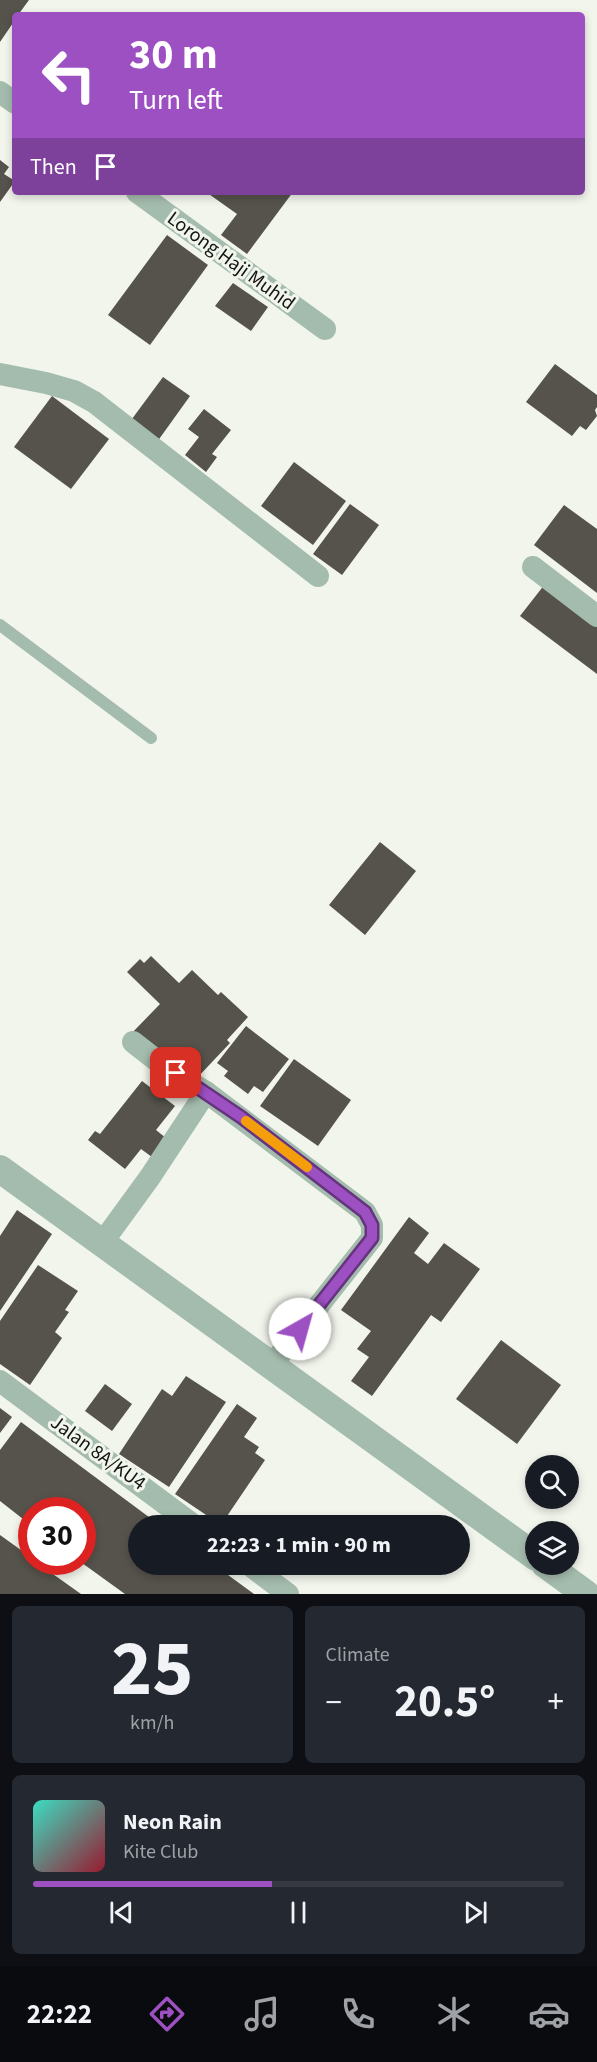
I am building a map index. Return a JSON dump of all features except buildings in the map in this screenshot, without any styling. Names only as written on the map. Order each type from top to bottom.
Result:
[{"type":"street","name":"Lorong Haji Muhid","points":[[141,195],[325,329]]},
{"type":"street","points":[[0,374],[46,382],[74,391],[94,402],[318,576]]},
{"type":"street","points":[[533,567],[597,616]]},
{"type":"street","points":[[133,1042],[161,1064],[206,1092],[365,1212],[372,1225],[372,1238],[271,1365]]},
{"type":"street","points":[[102,1243],[150,1177],[206,1092]]},
{"type":"street","points":[[0,1169],[525,1549]]},
{"type":"street","name":"Jalan 8A/KU4","points":[[0,1381],[180,1515]]},
{"type":"street","points":[[263,1575],[288,1594]]},
{"type":"street","points":[[560,1575],[586,1594]]},
{"type":"lane","points":[[0,625],[151,738]]},
{"type":"slow traffic","points":[[246,1121],[307,1167]]},
{"type":"route","points":[[176,1073],[241,1117],[365,1212],[372,1225],[372,1238],[300,1329]]}]
